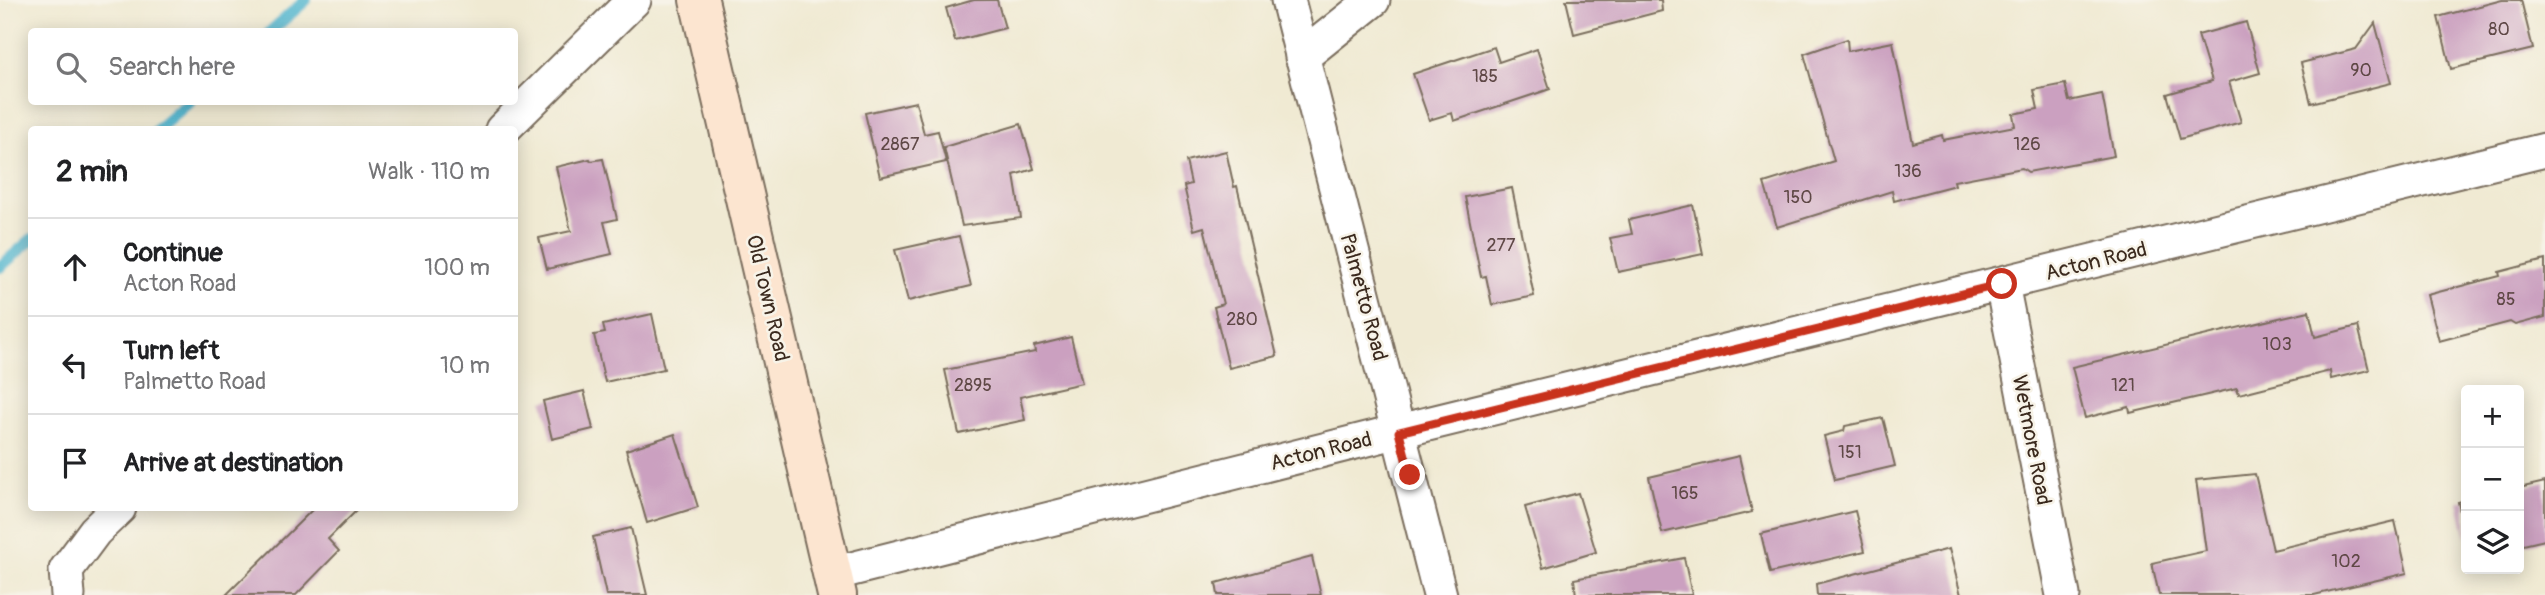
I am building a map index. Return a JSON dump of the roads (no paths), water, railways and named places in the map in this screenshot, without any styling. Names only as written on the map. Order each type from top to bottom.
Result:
[{"type":"main road","name":"Old Town Road","points":[[699,0],[835,585]]},
{"type":"street","points":[[506,126],[634,0]]},
{"type":"street","name":"Palmetto Road","points":[[1288,0],[1440,595]]},
{"type":"street","points":[[1302,57],[1373,0]]},
{"type":"street","name":"Acton Road","points":[[835,585],[1399,432],[2545,150]]},
{"type":"street","name":"Wetmore Road","points":[[2002,284],[2063,595]]},
{"type":"street","points":[[68,595],[66,570],[95,531],[116,511]]},
{"type":"waterway","points":[[274,28],[306,0]]},
{"type":"waterway","points":[[162,126],[186,105]]},
{"type":"waterway","points":[[0,267],[28,242]]}]
